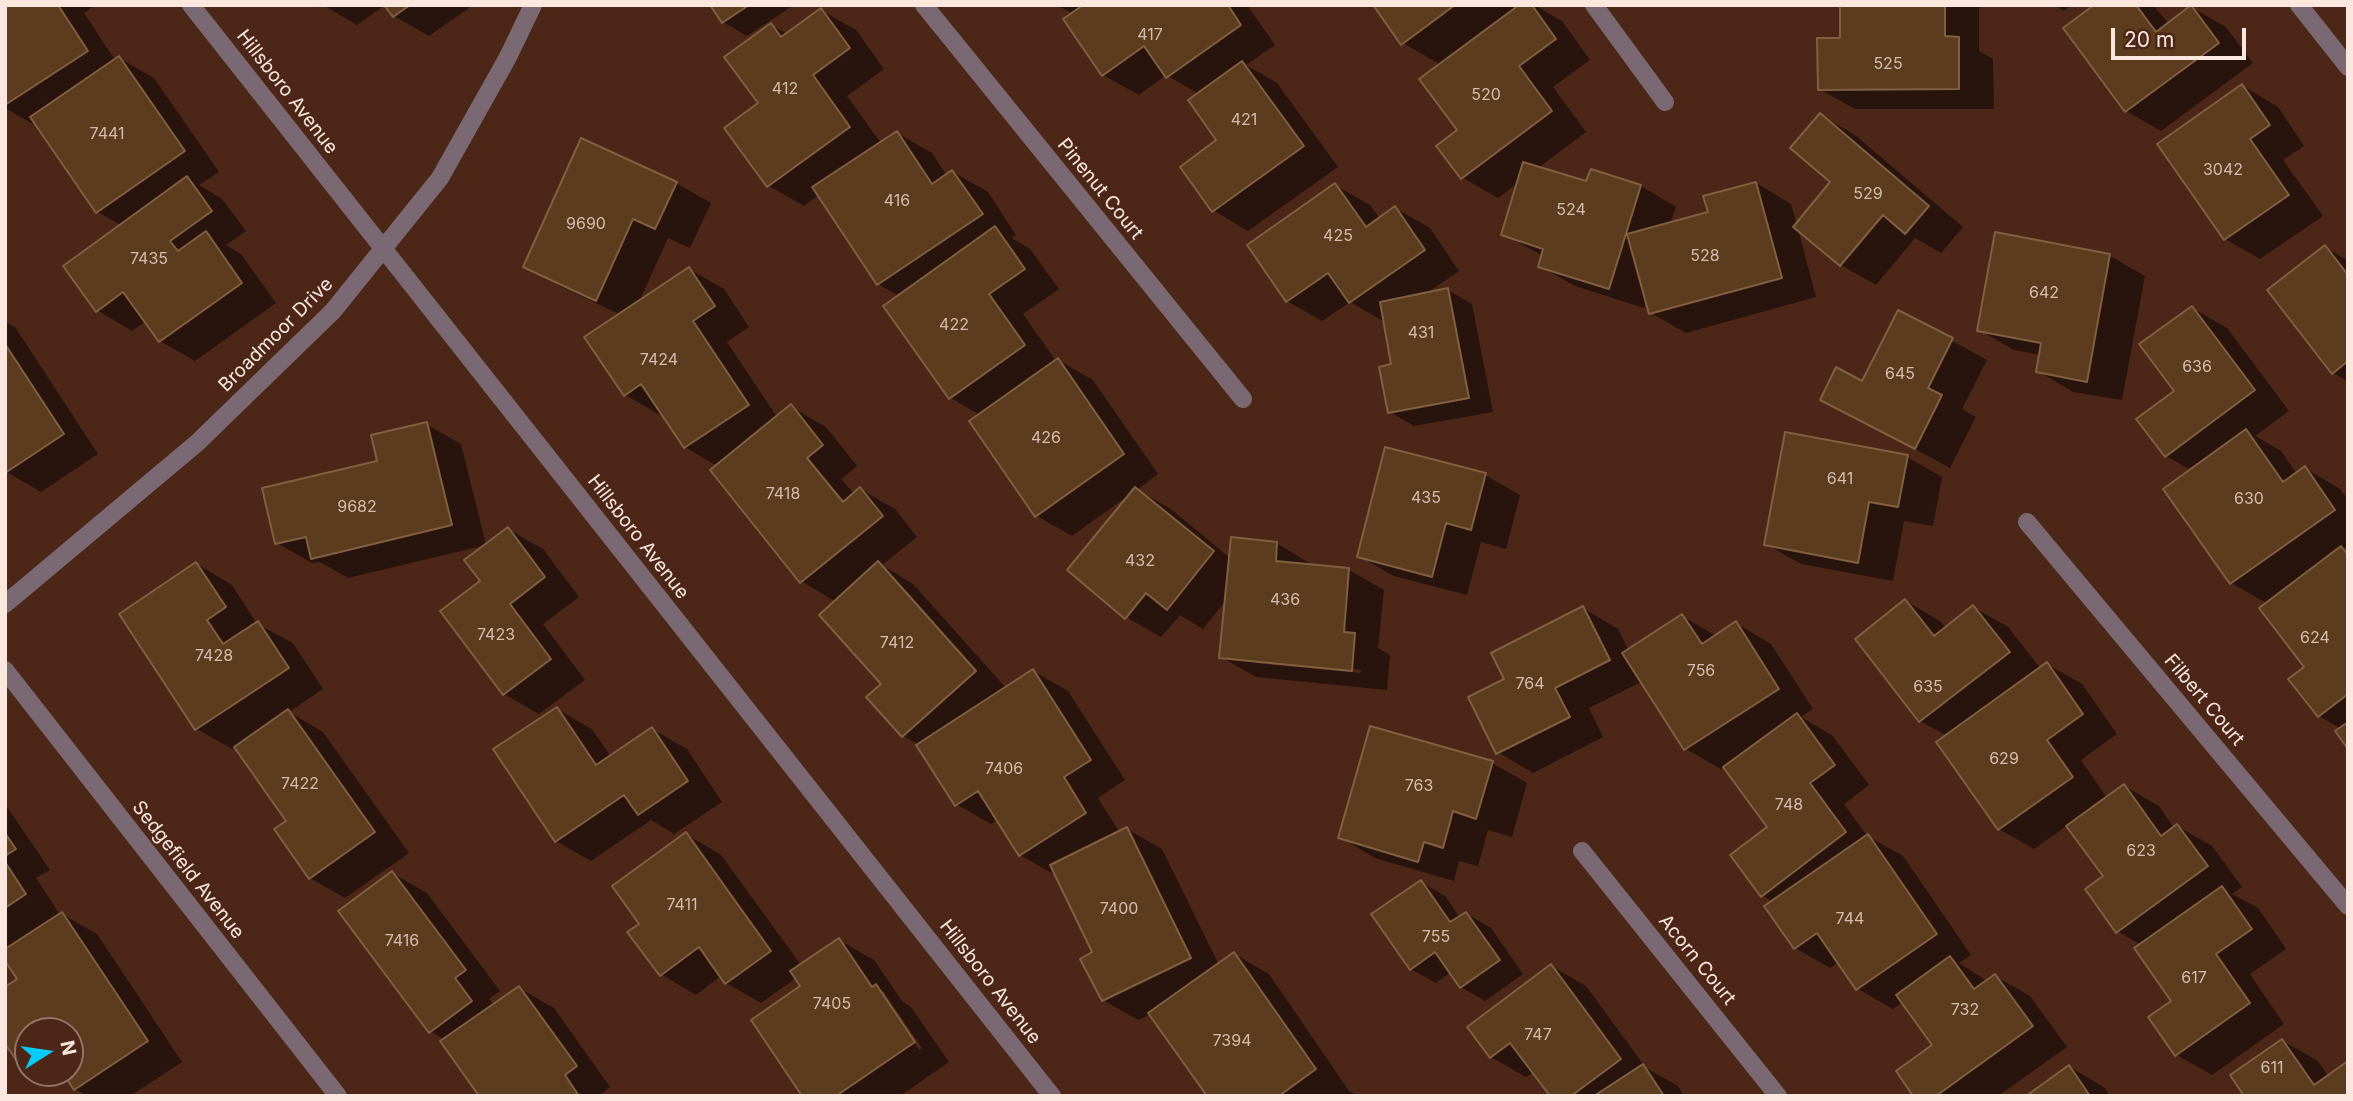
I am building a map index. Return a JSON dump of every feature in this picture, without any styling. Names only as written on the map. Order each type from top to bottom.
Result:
[{"type":"street","name":"Hillsboro Avenue","points":[[191,5],[1052,1096]]},
{"type":"street","name":"Broadmoor Drive","points":[[5,604],[197,443],[333,311],[440,178],[508,57],[533,5]]},
{"type":"street","name":"Pinenut Court","points":[[924,5],[1243,399]]},
{"type":"street","points":[[1594,5],[1665,102]]},
{"type":"street","points":[[2299,5],[2348,67]]},
{"type":"street","name":"Filbert Court","points":[[2027,522],[2348,906]]},
{"type":"street","name":"Sedgefield Avenue","points":[[5,670],[338,1096]]},
{"type":"street","name":"Acorn Court","points":[[1582,851],[1779,1096]]},
{"type":"building","points":[[5,5],[58,5],[88,51],[5,105]]},
{"type":"building","points":[[384,5],[410,5],[393,17]]},
{"type":"building","points":[[710,5],[749,5],[722,23]]},
{"type":"building","points":[[1083,5],[1228,5],[1241,25],[1166,78],[1144,46],[1102,76],[1063,19]]},
{"type":"building","points":[[1373,5],[1455,5],[1401,45]]},
{"type":"building","points":[[1519,5],[1532,5],[1556,39],[1519,66],[1552,111],[1461,179],[1436,146],[1457,130],[1419,79]]},
{"type":"building","points":[[1840,5],[1945,5],[1945,36],[1959,37],[1959,89],[1818,90],[1817,38],[1840,38]]},
{"type":"building","points":[[2094,5],[2136,5],[2156,32],[2191,5],[2219,43],[2125,112],[2063,28]]},
{"type":"building","points":[[821,8],[850,48],[813,75],[850,127],[767,187],[724,128],[758,103],[724,57],[771,23],[781,37]]},
{"type":"building","points":[[119,56],[185,151],[96,213],[30,117]]},
{"type":"building","points":[[1242,61],[1304,146],[1212,212],[1180,167],[1216,140],[1188,100]]},
{"type":"building","points":[[2242,84],[2270,125],[2250,139],[2289,195],[2224,240],[2157,144]]},
{"type":"building","points":[[1820,113],[1929,206],[1905,234],[1883,215],[1840,266],[1793,227],[1830,182],[1790,148]]},
{"type":"building","points":[[897,131],[932,184],[952,170],[983,214],[877,285],[812,187]]},
{"type":"building","points":[[581,138],[677,182],[655,229],[633,219],[596,301],[523,267]]},
{"type":"building","points":[[1523,162],[1586,181],[1591,169],[1641,185],[1609,289],[1538,267],[1543,249],[1501,235]]},
{"type":"building","points":[[187,176],[212,211],[170,241],[178,251],[206,231],[242,283],[159,342],[123,292],[96,312],[63,266]]},
{"type":"building","points":[[1756,182],[1782,278],[1649,314],[1627,234],[1708,212],[1703,196]]},
{"type":"building","points":[[1335,183],[1366,227],[1395,206],[1425,250],[1349,303],[1328,273],[1286,302],[1247,245]]},
{"type":"building","points":[[995,226],[1025,269],[989,294],[1025,345],[949,399],[883,306]]},
{"type":"building","points":[[1995,232],[2110,254],[2087,382],[2036,372],[2041,343],[1977,331]]},
{"type":"building","points":[[2325,245],[2348,275],[2348,361],[2332,374],[2267,290]]},
{"type":"building","points":[[689,267],[715,306],[693,321],[749,405],[684,448],[641,384],[624,396],[584,337]]},
{"type":"building","points":[[1448,288],[1469,398],[1388,413],[1379,367],[1391,364],[1380,302]]},
{"type":"building","points":[[2192,306],[2255,390],[2165,457],[2136,419],[2174,391],[2139,344]]},
{"type":"building","points":[[1898,310],[1953,338],[1928,388],[1942,395],[1915,449],[1820,400],[1836,367],[1862,381]]},
{"type":"building","points":[[5,344],[64,434],[5,473]]},
{"type":"building","points":[[1058,358],[1124,454],[1035,517],[969,421]]},
{"type":"building","points":[[791,404],[823,445],[807,458],[843,502],[860,487],[883,516],[800,583],[710,470]]},
{"type":"building","points":[[427,422],[452,525],[311,559],[306,537],[275,544],[262,488],[377,461],[371,435]]},
{"type":"building","points":[[2246,429],[2283,482],[2305,466],[2335,510],[2230,584],[2163,489]]},
{"type":"building","points":[[1785,432],[1908,455],[1898,507],[1869,502],[1858,563],[1764,545]]},
{"type":"building","points":[[1385,447],[1486,473],[1471,530],[1446,523],[1432,577],[1357,557]]},
{"type":"building","points":[[1135,487],[1214,551],[1167,610],[1146,593],[1125,619],[1067,570]]},
{"type":"building","points":[[508,527],[545,577],[510,604],[551,659],[503,695],[440,611],[480,581],[464,560]]},
{"type":"building","points":[[1231,537],[1277,542],[1276,561],[1349,568],[1344,632],[1355,633],[1352,671],[1219,658]]},
{"type":"building","points":[[2341,546],[2348,555],[2348,694],[2318,717],[2288,679],[2304,667],[2259,608]]},
{"type":"building","points":[[878,561],[976,671],[902,737],[866,697],[881,684],[819,615]]},
{"type":"building","points":[[196,562],[226,607],[207,620],[223,644],[258,621],[289,668],[195,730],[119,614]]},
{"type":"building","points":[[1905,599],[1934,636],[1973,605],[2010,652],[1919,722],[1855,639]]},
{"type":"building","points":[[1583,606],[1610,660],[1555,688],[1570,717],[1496,754],[1468,697],[1504,679],[1491,653]]},
{"type":"building","points":[[1682,614],[1702,644],[1736,621],[1779,689],[1684,750],[1622,653]]},
{"type":"building","points":[[2047,662],[2083,714],[2047,740],[2073,777],[1998,830],[1936,742]]},
{"type":"building","points":[[1033,669],[1091,760],[1064,777],[1086,813],[1019,856],[978,791],[955,806],[916,745]]},
{"type":"building","points":[[557,707],[596,765],[652,727],[688,781],[638,815],[624,795],[555,842],[493,749]]},
{"type":"building","points":[[288,709],[375,832],[309,879],[274,829],[286,821],[234,747]]},
{"type":"building","points":[[1797,713],[1835,765],[1810,783],[1846,832],[1761,897],[1730,855],[1767,827],[1723,767]]},
{"type":"building","points":[[2348,722],[2348,749],[2335,731]]},
{"type":"building","points":[[1370,726],[1493,761],[1476,819],[1453,811],[1443,848],[1424,842],[1418,862],[1338,838]]},
{"type":"building","points":[[2124,784],[2161,836],[2177,824],[2208,866],[2116,933],[2085,889],[2103,876],[2066,826]]},
{"type":"building","points":[[1127,827],[1191,958],[1102,1001],[1080,959],[1092,952],[1050,865]]},
{"type":"building","points":[[686,832],[771,951],[725,984],[699,947],[660,976],[627,932],[639,924],[612,886]]},
{"type":"building","points":[[5,833],[16,849],[5,856]]},
{"type":"building","points":[[1868,834],[1937,934],[1856,990],[1817,933],[1794,949],[1764,906]]},
{"type":"building","points":[[5,862],[26,894],[5,908]]},
{"type":"building","points":[[392,871],[466,970],[455,978],[472,1001],[429,1033],[338,911]]},
{"type":"building","points":[[1421,880],[1450,922],[1466,912],[1500,960],[1460,988],[1435,952],[1410,970],[1371,914]]},
{"type":"building","points":[[2222,886],[2252,929],[2216,954],[2250,1003],[2175,1056],[2148,1017],[2171,1001],[2134,948]]},
{"type":"building","points":[[62,912],[148,1041],[84,1083],[84,1017],[14,1017],[14,1057],[5,1044],[5,987],[17,979],[5,961],[5,949]]},
{"type":"building","points":[[839,938],[872,987],[876,984],[915,1042],[836,1096],[802,1096],[751,1020],[800,986],[790,971]]},
{"type":"building","points":[[1234,952],[1316,1069],[1279,1096],[1207,1096],[1148,1013]]},
{"type":"building","points":[[1950,956],[1974,989],[1995,974],[2033,1026],[1936,1096],[1913,1096],[1896,1071],[1932,1045],[1896,995]]},
{"type":"building","points":[[1551,964],[1621,1059],[1571,1096],[1550,1096],[1510,1043],[1490,1058],[1467,1027]]},
{"type":"building","points":[[519,986],[577,1066],[565,1075],[579,1096],[479,1096],[440,1041]]},
{"type":"building","points":[[2282,1039],[2314,1085],[2348,1061],[2348,1096],[2244,1096],[2230,1075]]},
{"type":"building","points":[[1643,1064],[1664,1096],[1594,1096]]},
{"type":"building","points":[[2069,1065],[2090,1096],[2026,1096]]}]
